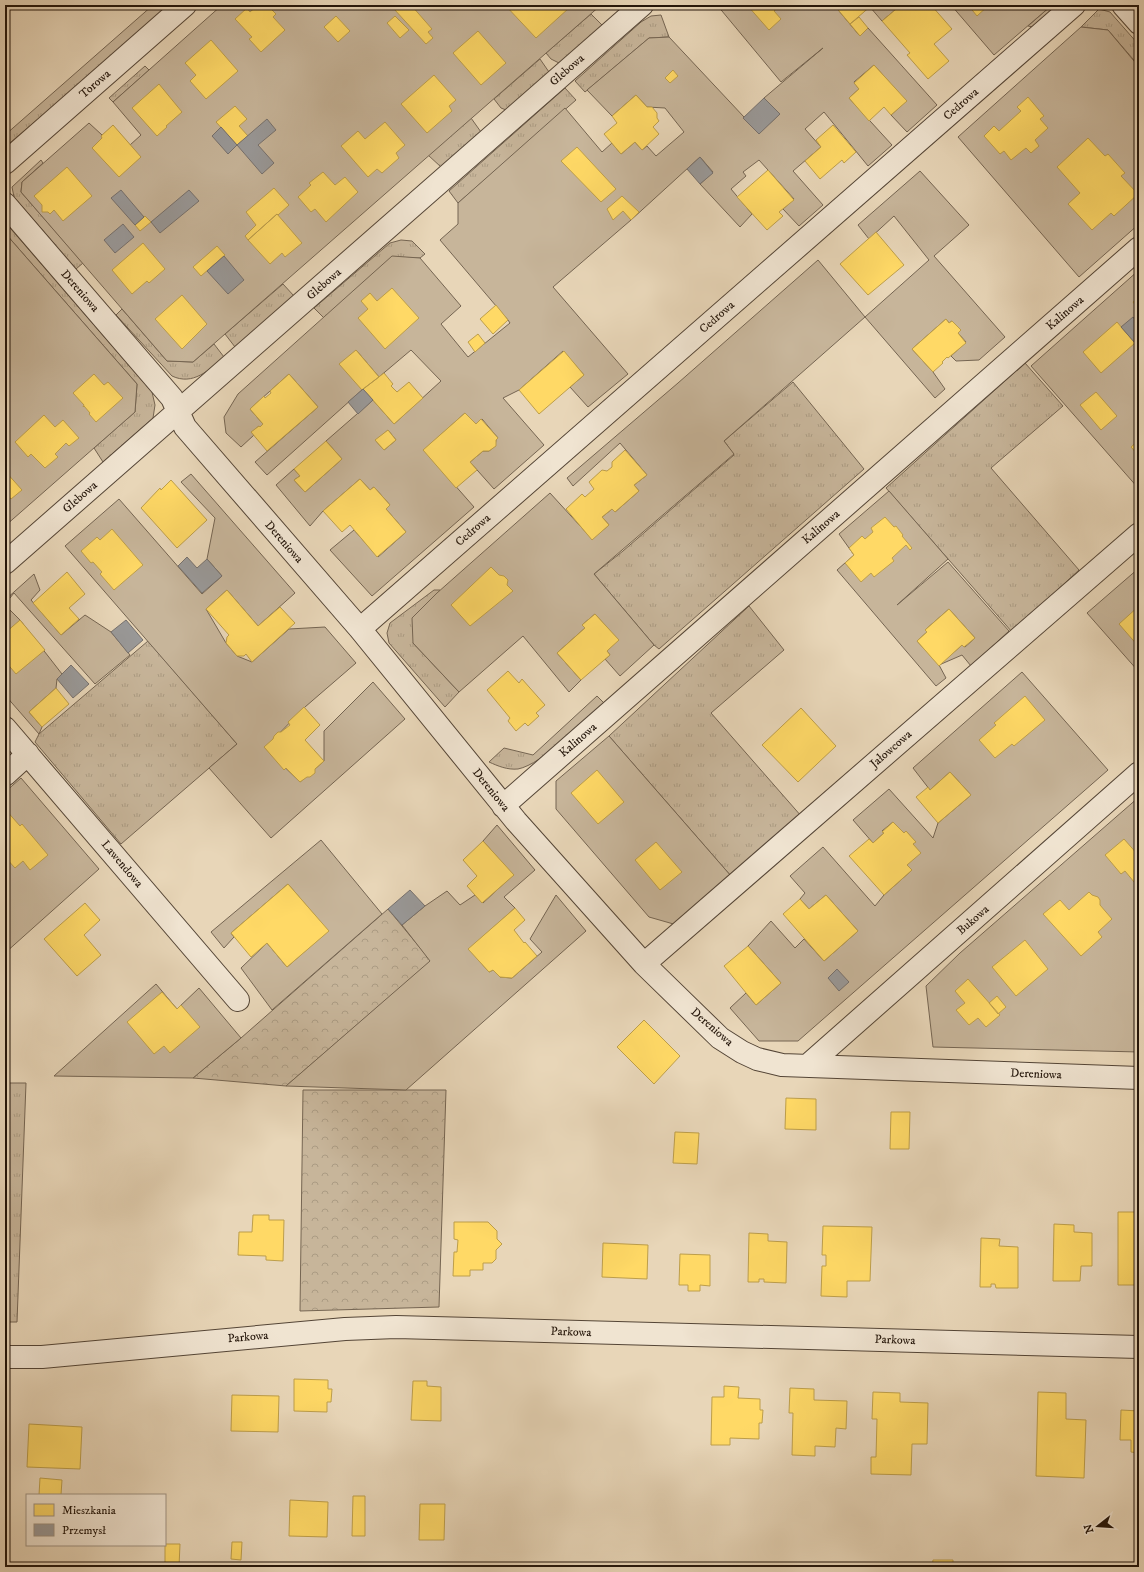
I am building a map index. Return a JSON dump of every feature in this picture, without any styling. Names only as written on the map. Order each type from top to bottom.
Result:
[{"type":"street","name":"Torowa","points":[[5,163],[185,5]]},
{"type":"street","name":"Glebowa","points":[[5,563],[642,5]]},
{"type":"street","name":"Cedrowa","points":[[360,629],[1074,5]]},
{"type":"street","points":[[1123,5],[1139,23]]},
{"type":"street","name":"Dereniowa","points":[[5,204],[172,398],[185,427],[199,445],[360,629],[503,806],[644,964],[720,1038],[742,1052],[758,1059],[782,1065],[1139,1078]]},
{"type":"street","name":"Kalinowa","points":[[503,806],[1139,248]]},
{"type":"street","name":"Jałowcowa","points":[[644,964],[1139,534]]},
{"type":"street","name":"Lawendowa","points":[[5,728],[238,1000]]},
{"type":"street","points":[[5,775],[28,754]]},
{"type":"street","name":"Bukowa","points":[[807,1066],[1139,773]]},
{"type":"street","name":"Parkowa","points":[[5,1357],[42,1357],[345,1328],[389,1327],[1139,1346]]},
{"type":"green space","points":[[153,5],[163,5],[163,10],[88,77],[5,147],[5,135]]},
{"type":"green space","points":[[222,5],[601,5],[193,362],[167,361],[21,192],[22,182],[89,123],[102,135],[130,145],[141,135],[113,102]]},
{"type":"green space","points":[[717,5],[834,5],[859,35],[868,28],[937,105],[907,132],[891,115],[906,101],[874,65],[854,82],[859,89],[849,98],[892,145],[868,166],[824,112],[805,129],[821,147],[793,171],[823,205],[799,226],[783,209],[794,199],[759,160],[743,172],[746,176],[731,189],[752,214],[740,227],[700,184],[713,172],[700,157],[631,220],[553,287],[628,374],[588,407],[570,387],[584,375],[563,351],[519,390],[503,398],[544,445],[494,489],[470,462],[483,451],[489,451],[495,446],[498,438],[482,419],[476,424],[465,413],[424,450],[474,507],[372,596],[330,550],[354,530],[378,557],[406,532],[386,509],[390,505],[374,487],[370,490],[360,479],[323,511],[310,526],[276,485],[294,469],[300,476],[294,480],[305,492],[342,459],[326,441],[373,400],[394,424],[441,381],[411,350],[379,377],[356,350],[362,390],[267,475],[255,462],[318,407],[289,374],[250,409],[263,424],[252,432],[254,435],[241,447],[226,433],[224,417],[238,394],[392,256],[420,258],[461,306],[441,324],[468,357],[510,323],[440,240],[458,224],[458,203],[565,108],[602,152],[612,143],[621,154],[635,142],[642,150],[647,146],[656,156],[684,132],[665,108],[647,107],[636,95],[612,116],[587,90],[649,38],[669,37],[759,133],[780,114],[764,98],[823,48],[781,82]],"holes":[[[388,430],[396,440],[384,450],[376,441]]]},
{"type":"green space","points":[[872,5],[901,5],[882,21],[870,7]]},
{"type":"green space","points":[[951,5],[1052,5],[994,55]]},
{"type":"green space","points":[[1052,5],[1064,5],[1038,28],[1028,26]]},
{"type":"green space","points":[[1099,9],[1110,12],[1139,45],[1139,66],[1108,30],[1081,27]]},
{"type":"green space","points":[[591,14],[603,26],[559,63],[551,59],[546,53]]},
{"type":"green space","points":[[661,15],[669,37],[649,38],[585,92],[575,81],[641,22],[651,16]]},
{"type":"green space","points":[[1081,27],[1108,30],[1139,67],[1139,224],[1079,277],[958,137]]},
{"type":"green space","points":[[540,59],[549,72],[506,110],[501,108],[494,99]]},
{"type":"green space","points":[[145,66],[149,70],[113,102],[109,98]]},
{"type":"green space","points":[[565,88],[576,100],[458,203],[449,191]]},
{"type":"green space","points":[[471,118],[481,132],[441,167],[428,155]]},
{"type":"green space","points":[[41,160],[43,163],[22,182],[21,192],[83,263],[76,269],[14,197],[12,187]]},
{"type":"green space","points":[[920,171],[969,225],[934,256],[1005,337],[979,360],[956,361],[951,356],[966,342],[958,333],[960,330],[952,321],[949,323],[946,319],[912,349],[933,372],[945,389],[935,398],[865,317],[929,260],[894,216],[869,239],[858,225]]},
{"type":"green space","points":[[5,222],[152,392],[155,405],[153,418],[103,462],[94,448],[135,412],[137,384],[5,233]]},
{"type":"green space","points":[[5,233],[137,384],[135,412],[5,526]]},
{"type":"green space","points":[[401,240],[412,241],[425,254],[420,258],[392,257],[324,318],[314,308],[390,243]]},
{"type":"green space","points":[[818,260],[865,317],[724,441],[734,454],[594,574],[654,645],[620,676],[605,659],[610,655],[607,651],[618,640],[595,614],[582,625],[585,628],[557,653],[581,680],[569,692],[523,636],[459,692],[413,643],[412,618],[437,593],[550,493],[592,539],[609,525],[602,517],[612,509],[615,512],[639,491],[634,485],[647,475],[620,443],[573,486],[567,478]]},
{"type":"green space","points":[[1139,270],[1139,489],[1031,366]]},
{"type":"green space","points":[[283,284],[294,296],[235,347],[225,334]]},
{"type":"green space","points":[[122,309],[167,361],[193,362],[214,344],[224,357],[212,367],[194,378],[180,379],[172,376],[116,315]]},
{"type":"green space","points":[[1025,363],[1063,406],[991,468],[1079,570],[1012,632],[886,488]]},
{"type":"green space","points":[[793,382],[864,469],[659,649],[594,574],[623,551],[734,455],[724,441]]},
{"type":"green space","points":[[191,474],[295,593],[258,626],[227,590],[206,609],[226,643],[237,656],[252,662],[289,629],[325,627],[356,663],[305,707],[265,748],[300,782],[324,761],[324,731],[373,682],[405,719],[271,838],[209,768],[237,744],[65,546],[119,499],[202,594],[222,576],[207,559],[215,518],[181,482]]},
{"type":"green space","points":[[889,491],[948,559],[897,605],[948,562],[1009,631],[971,666],[962,655],[939,665],[946,678],[936,686],[837,570],[854,555],[839,534]],"holes":[[[949,609],[975,638],[965,647],[962,645],[939,665],[917,641],[927,632],[925,630]]]},
{"type":"green space","points":[[1139,568],[1139,672],[1087,613]]},
{"type":"green space","points":[[34,574],[40,590],[31,600],[61,635],[85,615],[111,632],[130,655],[95,684],[14,593],[5,604],[5,600]]},
{"type":"green space","points":[[434,590],[440,590],[413,643],[459,692],[445,707],[389,643],[387,633],[390,623]]},
{"type":"green space","points":[[5,605],[20,620],[62,674],[57,679],[56,688],[29,712],[42,727],[39,734],[5,695]]},
{"type":"green space","points":[[749,606],[784,650],[711,713],[802,817],[731,876],[609,736]]},
{"type":"green space","points":[[148,641],[237,744],[121,844],[35,742],[39,734]]},
{"type":"green space","points":[[1022,672],[1108,770],[798,1041],[759,1041],[730,1008],[746,993],[756,1005],[781,983],[748,946],[771,921],[795,948],[804,939],[824,961],[858,931],[826,895],[809,909],[800,899],[805,893],[790,876],[823,847],[875,906],[884,895],[912,870],[907,865],[913,844],[915,842],[906,831],[904,833],[893,822],[882,831],[884,833],[873,843],[853,820],[889,789],[933,838],[938,823],[971,795],[950,772],[930,790],[913,768]]},
{"type":"green space","points":[[597,696],[604,703],[563,741],[539,759],[518,769],[506,768],[489,762],[504,748],[533,755]]},
{"type":"green space","points":[[609,736],[731,876],[677,925],[649,917],[556,809],[556,781]]},
{"type":"green space","points":[[21,778],[99,869],[5,953],[5,792]]},
{"type":"green space","points":[[1139,797],[1139,1052],[933,1047],[926,986],[960,953]]},
{"type":"green space","points":[[497,825],[535,870],[504,897],[515,908],[469,949],[489,972],[493,970],[500,977],[512,978],[542,952],[530,939],[556,895],[586,931],[406,1090],[286,1086],[430,961],[402,925],[425,906],[447,891],[460,905],[475,895],[483,903],[513,875],[483,841]]},
{"type":"green space","points":[[321,840],[382,914],[272,1010],[241,968],[267,943],[287,967],[328,931],[288,884],[231,933],[234,937],[224,948],[211,932]]},
{"type":"green space","points":[[388,909],[431,961],[286,1086],[193,1078],[241,1038]]},
{"type":"green space","points":[[156,984],[177,1009],[199,988],[241,1038],[193,1078],[54,1076]]},
{"type":"green space","points":[[5,1083],[26,1083],[17,1322],[5,1322]]},
{"type":"green space","points":[[303,1090],[446,1090],[439,1307],[300,1311]]},
{"type":"building: Mieszkania","points":[[258,5],[267,5],[276,14],[273,17],[285,30],[261,52],[249,39],[252,37],[235,19],[247,8],[250,12]]},
{"type":"building: Mieszkania","points":[[399,5],[411,5],[432,29],[428,32],[433,38],[426,44],[394,9]]},
{"type":"building: Mieszkania","points":[[505,5],[567,5],[569,8],[536,38]]},
{"type":"building: Mieszkania","points":[[747,5],[781,5],[774,11],[781,19],[769,30]]},
{"type":"building: Mieszkania","points":[[834,5],[872,5],[850,24]]},
{"type":"building: Mieszkania","points":[[901,5],[910,5],[915,10],[921,5],[931,5],[952,29],[934,44],[949,61],[928,79],[907,55],[910,53],[882,21]]},
{"type":"building: Mieszkania","points":[[968,5],[989,5],[977,16]]},
{"type":"building: Mieszkania","points":[[336,16],[350,31],[338,42],[324,27]]},
{"type":"building: Mieszkania","points":[[395,16],[409,30],[400,38],[387,23]]},
{"type":"building: Mieszkania","points":[[859,17],[868,28],[860,36],[850,24]]},
{"type":"building: Mieszkania","points":[[478,31],[506,63],[481,85],[453,53]]},
{"type":"building: Mieszkania","points":[[211,40],[238,71],[206,99],[190,81],[196,75],[185,63]]},
{"type":"building: Mieszkania","points":[[874,65],[907,101],[891,115],[884,107],[869,121],[849,98],[859,89],[854,83]]},
{"type":"building: Mieszkania","points":[[673,70],[678,76],[670,83],[665,78]]},
{"type":"building: Mieszkania","points":[[434,75],[456,100],[449,106],[452,111],[427,133],[401,104]]},
{"type":"building: Mieszkania","points":[[159,84],[182,112],[157,136],[132,108]]},
{"type":"building: Mieszkania","points":[[636,95],[647,107],[652,107],[657,113],[657,118],[659,121],[653,127],[659,134],[642,150],[635,142],[621,154],[604,134],[617,123],[612,116]]},
{"type":"building: Mieszkania","points":[[1028,97],[1044,116],[1040,119],[1048,128],[1035,140],[1039,146],[1031,153],[1026,148],[1011,160],[1004,151],[1000,154],[984,136],[994,126],[999,131],[1021,111],[1017,107]]},
{"type":"building: Mieszkania","points":[[235,106],[247,119],[239,126],[248,136],[237,145],[216,122]]},
{"type":"building: Mieszkania","points":[[385,122],[405,145],[396,153],[399,158],[382,173],[377,169],[368,177],[341,146],[358,131],[365,139]]},
{"type":"building: Mieszkania","points":[[113,125],[141,157],[119,177],[92,148],[102,138],[101,136]]},
{"type":"building: Mieszkania","points":[[833,125],[856,152],[844,163],[842,160],[820,179],[805,161],[821,147],[816,140]]},
{"type":"building: Mieszkania","points":[[1088,138],[1105,156],[1108,154],[1125,173],[1121,176],[1138,194],[1114,216],[1111,213],[1092,230],[1068,204],[1080,193],[1057,167]]},
{"type":"building: Mieszkania","points":[[577,147],[616,189],[601,202],[561,161]]},
{"type":"building: Mieszkania","points":[[67,167],[92,196],[63,221],[54,210],[50,214],[48,212],[42,212],[42,205],[34,196]]},
{"type":"building: Mieszkania","points":[[768,170],[794,200],[779,212],[783,216],[767,230],[737,197]]},
{"type":"building: Mieszkania","points":[[323,172],[335,185],[345,177],[358,192],[326,222],[315,209],[311,212],[298,197],[311,185],[309,183]]},
{"type":"building: Mieszkania","points":[[274,188],[289,205],[248,240],[245,236],[256,225],[246,212]]},
{"type":"building: Mieszkania","points":[[622,196],[639,212],[631,220],[623,211],[613,220],[607,209]]},
{"type":"building: Mieszkania","points":[[277,214],[302,243],[285,257],[282,253],[270,264],[248,240]]},
{"type":"building: Mieszkania","points":[[145,216],[151,222],[140,231],[135,225]]},
{"type":"building: Mieszkania","points":[[876,232],[904,265],[868,295],[840,264]]},
{"type":"building: Mieszkania","points":[[143,243],[165,269],[149,283],[147,281],[132,294],[112,270]]},
{"type":"building: Mieszkania","points":[[217,246],[225,255],[201,276],[193,267]]},
{"type":"building: Mieszkania","points":[[5,267],[10,273],[5,277]]},
{"type":"building: Mieszkania","points":[[392,288],[419,318],[385,349],[358,318],[368,309],[361,301],[370,293],[377,301]]},
{"type":"building: Mieszkania","points":[[182,295],[207,324],[182,349],[155,319]]},
{"type":"building: Mieszkania","points":[[1139,297],[1139,310],[1133,302]]},
{"type":"building: Mieszkania","points":[[496,305],[508,320],[493,334],[480,319]]},
{"type":"building: Mieszkania","points":[[946,319],[949,323],[952,321],[961,330],[958,333],[966,343],[948,358],[947,357],[933,372],[912,349]]},
{"type":"building: Mieszkania","points":[[1117,322],[1135,343],[1101,373],[1083,352]]},
{"type":"building: Mieszkania","points":[[478,334],[485,343],[475,352],[468,342]]},
{"type":"building: Mieszkania","points":[[356,350],[379,377],[362,390],[339,364]]},
{"type":"building: Mieszkania","points":[[564,351],[584,375],[539,414],[519,390]]},
{"type":"building: Mieszkania","points":[[384,373],[393,384],[391,386],[397,392],[409,382],[423,398],[394,424],[363,389]]},
{"type":"building: Mieszkania","points":[[94,374],[104,385],[108,382],[123,398],[96,422],[73,393]]},
{"type":"building: Mieszkania","points":[[289,374],[318,407],[267,451],[251,432],[263,424],[250,409],[264,396],[265,398],[271,393],[270,391]]},
{"type":"building: Mieszkania","points":[[1096,392],[1117,416],[1101,430],[1080,405]]},
{"type":"building: Mieszkania","points":[[465,413],[476,424],[481,419],[498,438],[496,440],[496,446],[489,451],[483,451],[470,462],[477,470],[456,488],[423,450]]},
{"type":"building: Mieszkania","points":[[44,415],[55,427],[63,420],[79,438],[69,446],[66,443],[55,454],[58,457],[45,468],[31,454],[28,457],[15,442]]},
{"type":"building: Mieszkania","points":[[388,430],[396,440],[384,450],[375,440]]},
{"type":"building: Mieszkania","points":[[1139,440],[1139,456],[1131,447]]},
{"type":"building: Mieszkania","points":[[326,441],[342,459],[305,492],[294,480],[300,476],[294,469]]},
{"type":"building: Mieszkania","points":[[625,450],[647,475],[634,485],[639,491],[615,512],[612,509],[602,517],[609,525],[592,540],[566,509],[582,494],[585,497],[594,489],[589,482],[602,470],[607,471],[612,467],[612,462]]},
{"type":"building: Mieszkania","points":[[5,471],[22,490],[11,499],[5,492]]},
{"type":"building: Mieszkania","points":[[360,479],[370,490],[374,487],[390,505],[386,509],[406,532],[377,557],[350,525],[342,532],[323,511]]},
{"type":"building: Mieszkania","points":[[171,480],[207,520],[177,548],[141,508],[160,488],[161,490]]},
{"type":"building: Mieszkania","points":[[885,517],[894,527],[896,526],[912,548],[910,550],[906,545],[892,558],[894,561],[874,577],[871,573],[861,582],[845,563],[854,555],[849,548],[862,536],[865,539],[873,532],[871,528]]},
{"type":"building: Mieszkania","points":[[112,529],[143,565],[114,590],[100,574],[102,572],[93,562],[91,563],[81,551],[97,537],[100,540]]},
{"type":"building: Mieszkania","points":[[491,567],[499,575],[504,576],[508,580],[507,585],[513,591],[470,626],[451,605]]},
{"type":"building: Mieszkania","points":[[67,572],[85,594],[69,608],[79,619],[61,635],[33,603]]},
{"type":"building: Mieszkania","points":[[227,590],[258,626],[280,607],[295,623],[252,662],[246,654],[244,656],[237,656],[226,643],[229,635],[206,609]]},
{"type":"building: Mieszkania","points":[[1139,606],[1139,647],[1119,624]]},
{"type":"building: Mieszkania","points":[[949,609],[975,638],[964,647],[962,645],[939,666],[917,641],[927,632],[925,630]]},
{"type":"building: Mieszkania","points":[[595,614],[619,640],[607,651],[610,655],[581,680],[557,653],[585,628],[582,625]]},
{"type":"building: Mieszkania","points":[[20,620],[45,650],[16,674],[5,661],[5,633]]},
{"type":"building: Mieszkania","points":[[508,671],[519,683],[522,679],[545,705],[536,713],[539,716],[528,726],[525,723],[516,731],[508,721],[510,718],[487,690]]},
{"type":"building: Mieszkania","points":[[56,688],[69,704],[42,727],[29,712]]},
{"type":"building: Mieszkania","points":[[1025,696],[1045,720],[1014,746],[1012,744],[995,758],[979,740],[996,725],[994,723]]},
{"type":"building: Mieszkania","points":[[304,707],[320,725],[305,740],[324,761],[315,769],[315,773],[300,782],[286,768],[284,770],[264,747],[278,732],[281,732],[290,725],[288,722]]},
{"type":"building: Mieszkania","points":[[801,708],[836,746],[798,782],[762,745]]},
{"type":"building: Mieszkania","points":[[597,770],[624,802],[598,824],[571,793]]},
{"type":"building: Mieszkania","points":[[950,772],[971,795],[938,823],[916,797],[928,787],[930,790]]},
{"type":"building: Mieszkania","points":[[5,809],[20,826],[22,824],[48,855],[30,870],[23,861],[15,868],[5,857]]},
{"type":"building: Mieszkania","points":[[893,822],[904,833],[906,831],[916,842],[913,844],[921,853],[907,865],[912,870],[884,895],[849,856],[869,839],[873,843]]},
{"type":"building: Mieszkania","points":[[1124,839],[1139,856],[1139,888],[1125,871],[1121,874],[1105,855]]},
{"type":"building: Mieszkania","points":[[483,841],[514,875],[482,903],[467,886],[477,876],[463,860]]},
{"type":"building: Mieszkania","points":[[656,842],[682,872],[660,890],[635,860]]},
{"type":"building: Mieszkania","points":[[288,884],[329,931],[287,967],[267,943],[251,957],[231,933]]},
{"type":"building: Mieszkania","points":[[1089,892],[1098,897],[1100,900],[1100,905],[1112,919],[1098,932],[1102,937],[1081,956],[1043,914],[1060,900],[1069,910]]},
{"type":"building: Mieszkania","points":[[826,895],[858,931],[824,961],[783,914],[800,899],[809,909]]},
{"type":"building: Mieszkania","points":[[85,903],[100,920],[84,935],[101,955],[77,976],[44,939]]},
{"type":"building: Mieszkania","points":[[515,908],[525,920],[514,930],[537,956],[512,978],[500,977],[493,970],[489,972],[468,949]]},
{"type":"building: Mieszkania","points":[[1025,940],[1048,969],[1016,996],[992,967]]},
{"type":"building: Mieszkania","points":[[748,946],[781,983],[756,1005],[724,966]]},
{"type":"building: Mieszkania","points":[[968,979],[1000,1015],[986,1027],[978,1018],[969,1025],[956,1010],[965,1003],[955,991]]},
{"type":"building: Mieszkania","points":[[162,992],[177,1009],[181,1005],[200,1027],[170,1053],[164,1046],[154,1054],[127,1022]]},
{"type":"building: Mieszkania","points":[[997,996],[1006,1007],[998,1014],[989,1003]]},
{"type":"building: Mieszkania","points":[[644,1020],[680,1056],[654,1084],[617,1047]]},
{"type":"building: Mieszkania","points":[[786,1098],[816,1099],[816,1130],[785,1129]]},
{"type":"building: Mieszkania","points":[[891,1112],[910,1112],[909,1149],[890,1149]]},
{"type":"building: Mieszkania","points":[[675,1132],[699,1133],[697,1164],[673,1163]]},
{"type":"building: Mieszkania","points":[[1118,1212],[1139,1212],[1139,1285],[1118,1285]]},
{"type":"building: Mieszkania","points":[[253,1215],[269,1215],[269,1220],[284,1220],[283,1261],[266,1260],[266,1256],[238,1255],[239,1232],[252,1232]]},
{"type":"building: Mieszkania","points":[[454,1222],[488,1222],[497,1231],[497,1239],[502,1244],[496,1250],[496,1259],[492,1263],[483,1263],[483,1270],[470,1270],[470,1276],[453,1276],[454,1252],[457,1252],[458,1240],[454,1239]]},
{"type":"building: Mieszkania","points":[[1054,1224],[1074,1225],[1074,1232],[1092,1233],[1092,1266],[1081,1266],[1080,1281],[1053,1281]]},
{"type":"building: Mieszkania","points":[[823,1226],[872,1227],[870,1281],[847,1281],[847,1297],[821,1296],[822,1266],[826,1266],[826,1255],[822,1255]]},
{"type":"building: Mieszkania","points":[[749,1233],[768,1234],[768,1241],[787,1242],[786,1283],[764,1282],[764,1279],[759,1279],[759,1282],[748,1282]]},
{"type":"building: Mieszkania","points":[[981,1238],[1000,1239],[999,1246],[1018,1247],[1018,1288],[996,1288],[995,1284],[991,1284],[991,1287],[980,1287]]},
{"type":"building: Mieszkania","points":[[603,1243],[648,1245],[647,1279],[602,1277]]},
{"type":"building: Mieszkania","points":[[680,1254],[710,1255],[710,1286],[700,1285],[700,1291],[688,1291],[688,1285],[679,1285]]},
{"type":"building: Mieszkania","points":[[294,1379],[328,1380],[328,1389],[332,1389],[331,1402],[327,1402],[327,1412],[294,1411]]},
{"type":"building: Mieszkania","points":[[413,1381],[427,1381],[427,1386],[441,1387],[441,1421],[411,1420]]},
{"type":"building: Mieszkania","points":[[724,1386],[739,1387],[738,1398],[760,1399],[760,1410],[763,1410],[762,1423],[759,1423],[759,1439],[730,1438],[730,1445],[711,1445],[712,1397],[724,1397]]},
{"type":"building: Mieszkania","points":[[790,1388],[814,1389],[814,1400],[847,1401],[846,1429],[836,1428],[835,1447],[815,1446],[815,1456],[792,1455],[793,1413],[789,1413]]},
{"type":"building: Mieszkania","points":[[873,1392],[900,1393],[900,1402],[928,1403],[927,1444],[912,1444],[911,1475],[871,1474],[871,1457],[876,1457],[877,1419],[872,1419]]},
{"type":"building: Mieszkania","points":[[1038,1392],[1066,1393],[1066,1419],[1086,1420],[1084,1478],[1036,1476]]},
{"type":"building: Mieszkania","points":[[232,1395],[279,1396],[278,1432],[231,1431]]},
{"type":"building: Mieszkania","points":[[1121,1410],[1139,1411],[1139,1453],[1131,1452],[1131,1440],[1120,1440]]},
{"type":"building: Mieszkania","points":[[29,1424],[82,1427],[80,1469],[27,1467]]},
{"type":"building: Mieszkania","points":[[40,1478],[62,1480],[61,1494],[39,1494]]},
{"type":"building: Mieszkania","points":[[353,1496],[365,1496],[365,1536],[352,1536]]},
{"type":"building: Mieszkania","points":[[290,1500],[328,1502],[327,1537],[289,1536]]},
{"type":"building: Mieszkania","points":[[420,1504],[445,1504],[444,1540],[419,1540]]},
{"type":"building: Mieszkania","points":[[232,1542],[242,1542],[241,1560],[231,1559]]},
{"type":"building: Mieszkania","points":[[166,1544],[180,1544],[179,1567],[165,1567]]},
{"type":"building: Mieszkania","points":[[933,1560],[953,1560],[953,1567],[932,1567]]},
{"type":"building: Przemysł","points":[[764,98],[780,114],[759,134],[743,118]]},
{"type":"building: Przemysł","points":[[267,119],[276,130],[258,145],[274,163],[262,174],[237,145]]},
{"type":"building: Przemysł","points":[[221,127],[237,145],[228,154],[212,136]]},
{"type":"building: Przemysł","points":[[700,157],[713,173],[700,184],[687,169]]},
{"type":"building: Przemysł","points":[[121,190],[144,217],[135,225],[111,198]]},
{"type":"building: Przemysł","points":[[189,190],[199,201],[160,233],[151,222]]},
{"type":"building: Przemysł","points":[[123,224],[134,237],[115,253],[104,240]]},
{"type":"building: Przemysł","points":[[224,256],[244,280],[228,294],[207,271]]},
{"type":"building: Przemysł","points":[[1133,317],[1139,325],[1139,340],[1135,343],[1121,327]]},
{"type":"building: Przemysł","points":[[363,389],[373,400],[358,414],[348,402]]},
{"type":"building: Przemysł","points":[[187,557],[197,568],[207,559],[222,576],[202,593],[178,566]]},
{"type":"building: Przemysł","points":[[126,620],[143,640],[128,653],[111,632]]},
{"type":"building: Przemysł","points":[[71,665],[89,684],[73,698],[57,679]]},
{"type":"building: Przemysł","points":[[410,890],[425,906],[402,925],[388,909]]},
{"type":"building: Przemysł","points":[[837,969],[849,982],[839,991],[828,978]]}]
